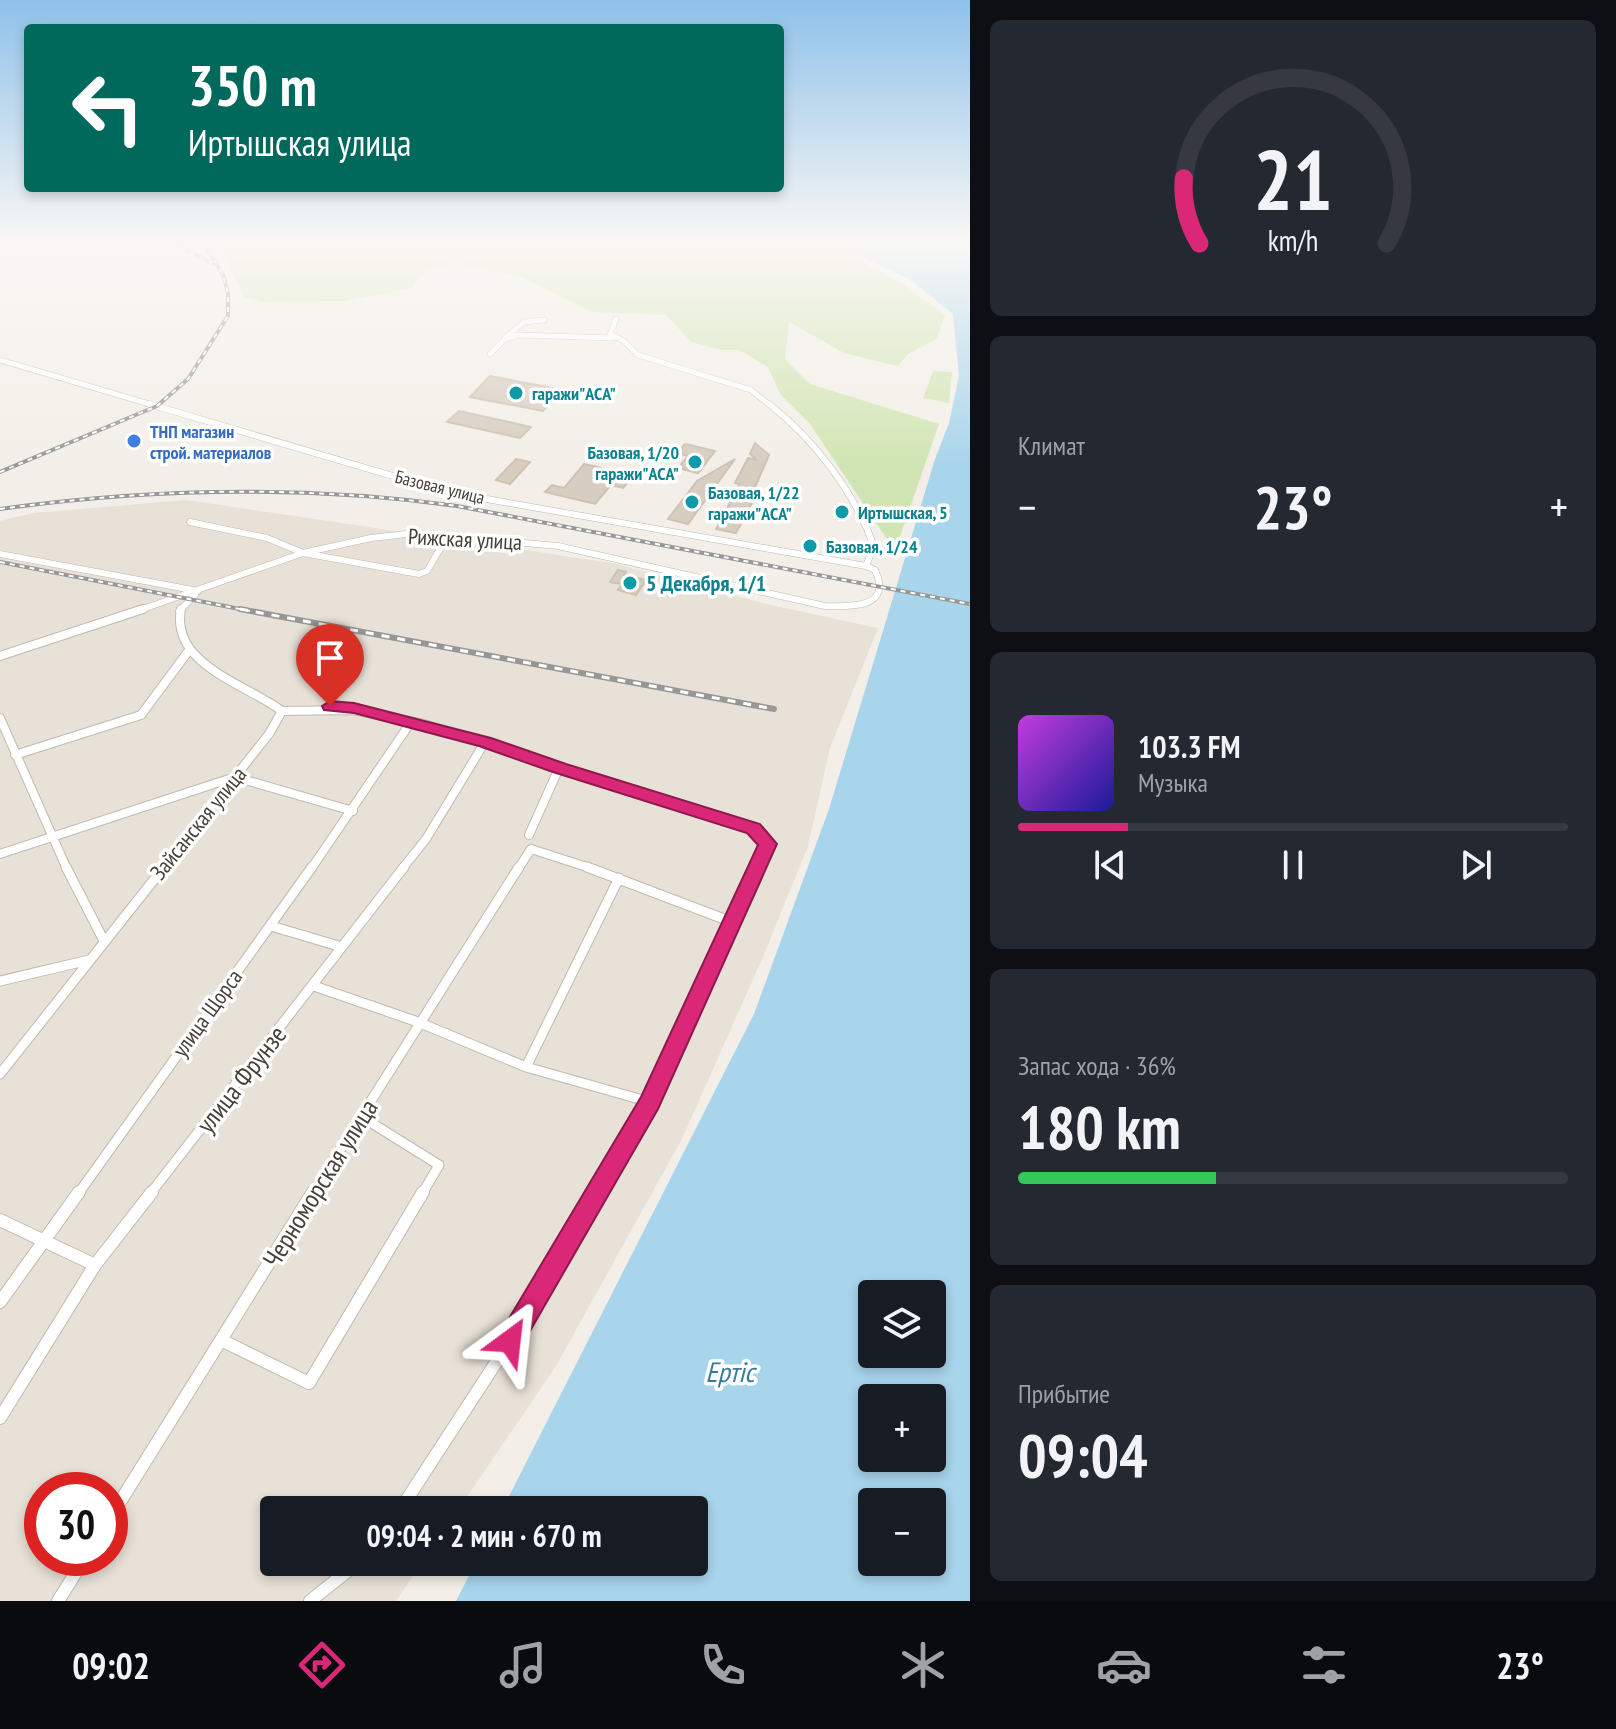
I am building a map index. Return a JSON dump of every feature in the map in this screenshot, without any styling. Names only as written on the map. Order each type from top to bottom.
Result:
[{"type":"street","points":[[613,338],[610,334],[616,319]]},
{"type":"street","points":[[490,354],[524,322],[544,320]]},
{"type":"street","points":[[505,339],[532,334],[613,338],[624,341],[638,355],[751,390],[797,426],[861,511],[874,546],[866,566]]},
{"type":"street","name":"Базовая улица","points":[[0,360],[447,492],[866,566]]},
{"type":"street","points":[[190,522],[267,538],[303,553],[419,574],[427,571],[448,535]]},
{"type":"street","name":"Рижская улица","points":[[0,656],[199,591],[303,553],[371,538],[415,533],[558,546],[825,606],[859,606],[877,596],[881,583],[875,570],[866,566]]},
{"type":"street","points":[[0,554],[199,591]]},
{"type":"street","points":[[199,591],[179,611],[190,649],[205,665],[271,700],[282,711],[330,706],[354,708],[485,742],[753,828],[768,844],[650,1102],[510,1341],[409,1496]]},
{"type":"street","points":[[15,755],[141,715],[190,649]]},
{"type":"street","name":"Зайсанская улица","points":[[0,1074],[269,734],[282,711]]},
{"type":"street","points":[[0,718],[51,838],[104,941]]},
{"type":"street","name":"улица Щорса","points":[[0,1302],[353,811],[411,722]]},
{"type":"street","name":"улица Фрунзе","points":[[0,1418],[95,1265],[426,839],[485,742]]},
{"type":"street","points":[[529,835],[559,768]]},
{"type":"street","points":[[0,854],[235,777],[353,811]]},
{"type":"street","name":"Черноморская улица","points":[[128,1489],[362,1117],[418,1022],[531,849],[619,878]]},
{"type":"street","points":[[526,1067],[619,878],[732,922]]},
{"type":"street","points":[[271,926],[342,947]]},
{"type":"street","points":[[0,981],[90,959]]},
{"type":"street","points":[[314,986],[418,1022],[526,1067],[650,1102]]},
{"type":"street","points":[[221,1340],[309,1383],[439,1165],[362,1117]]},
{"type":"street","points":[[0,1220],[95,1265]]},
{"type":"street","points":[[58,1601],[74,1576]]},
{"type":"street","points":[[310,1601],[341,1576]]},
{"type":"shaded area","points":[[186,500],[612,563],[766,604],[878,628],[830,748],[808,846],[763,957],[682,1139],[556,1366],[468,1496],[260,1496],[260,1576],[413,1576],[396,1601],[0,1601],[0,521],[34,513]]},
{"type":"green space","points":[[668,317],[944,317],[937,339],[908,354],[898,366],[844,353],[789,322],[785,359],[810,384],[939,424],[895,551],[810,424],[780,394],[768,367],[739,350],[722,350],[691,342]]},
{"type":"green space","points":[[933,371],[952,372],[949,403],[923,398]]},
{"type":"water","name":"Ертіс","points":[[953,317],[970,317],[970,1601],[456,1601],[469,1576],[708,1576],[708,1496],[509,1496],[754,1014],[829,809],[935,459],[949,423],[959,376]]},
{"type":"building","name":"гаражи\"ACА\"","points":[[490,376],[562,390],[543,411],[470,397]]},
{"type":"building","name":"гаражи\"ACА\"","points":[[459,411],[531,427],[520,438],[447,422]]},
{"type":"building","points":[[755,443],[769,455],[755,487],[760,488],[736,533],[716,529],[740,484],[735,483],[748,458],[757,460],[750,454]]},
{"type":"building","name":"Базовая, 1/20 гаражи\"ACА\"","points":[[685,444],[715,451],[698,473],[678,468],[688,456],[677,453]]},
{"type":"building","points":[[516,459],[530,462],[510,484],[496,480]]},
{"type":"building","name":"Базовая, 1/22 гаражи\"ACА\"","points":[[735,459],[688,524],[668,519],[697,481]]},
{"type":"building","points":[[584,464],[634,475],[623,488],[611,485],[595,504],[545,492],[552,485],[564,488]]},
{"type":"building","name":"5 Декабря, 1/1","points":[[618,570],[626,572],[624,575],[646,580],[636,595],[618,590],[622,584],[610,582]]},
{"type":"railway","points":[[0,472],[157,406],[188,379],[228,317]]},
{"type":"railway","points":[[0,509],[171,493],[285,492],[399,499],[457,506],[970,604]]},
{"type":"railway","points":[[0,562],[250,611]]},
{"type":"railway","points":[[240,609],[774,709]]},
{"type":"place","name":"гаражи\"ACА\"","points":[[516,393]]},
{"type":"place","name":"ТНП магазин строй. материалов","points":[[134,441]]},
{"type":"place","name":"Базовая, 1/20 гаражи\"ACА\"","points":[[695,462]]},
{"type":"place","name":"Базовая, 1/22 гаражи\"ACА\"","points":[[692,502]]},
{"type":"place","name":"Иртышская, 5","points":[[842,512]]},
{"type":"place","name":"Базовая, 1/24","points":[[810,546]]},
{"type":"place","name":"5 Декабря, 1/1","points":[[630,583]]},
{"type":"route","points":[[330,706],[354,708],[485,742],[753,828],[768,844],[650,1102],[510,1341]]}]
